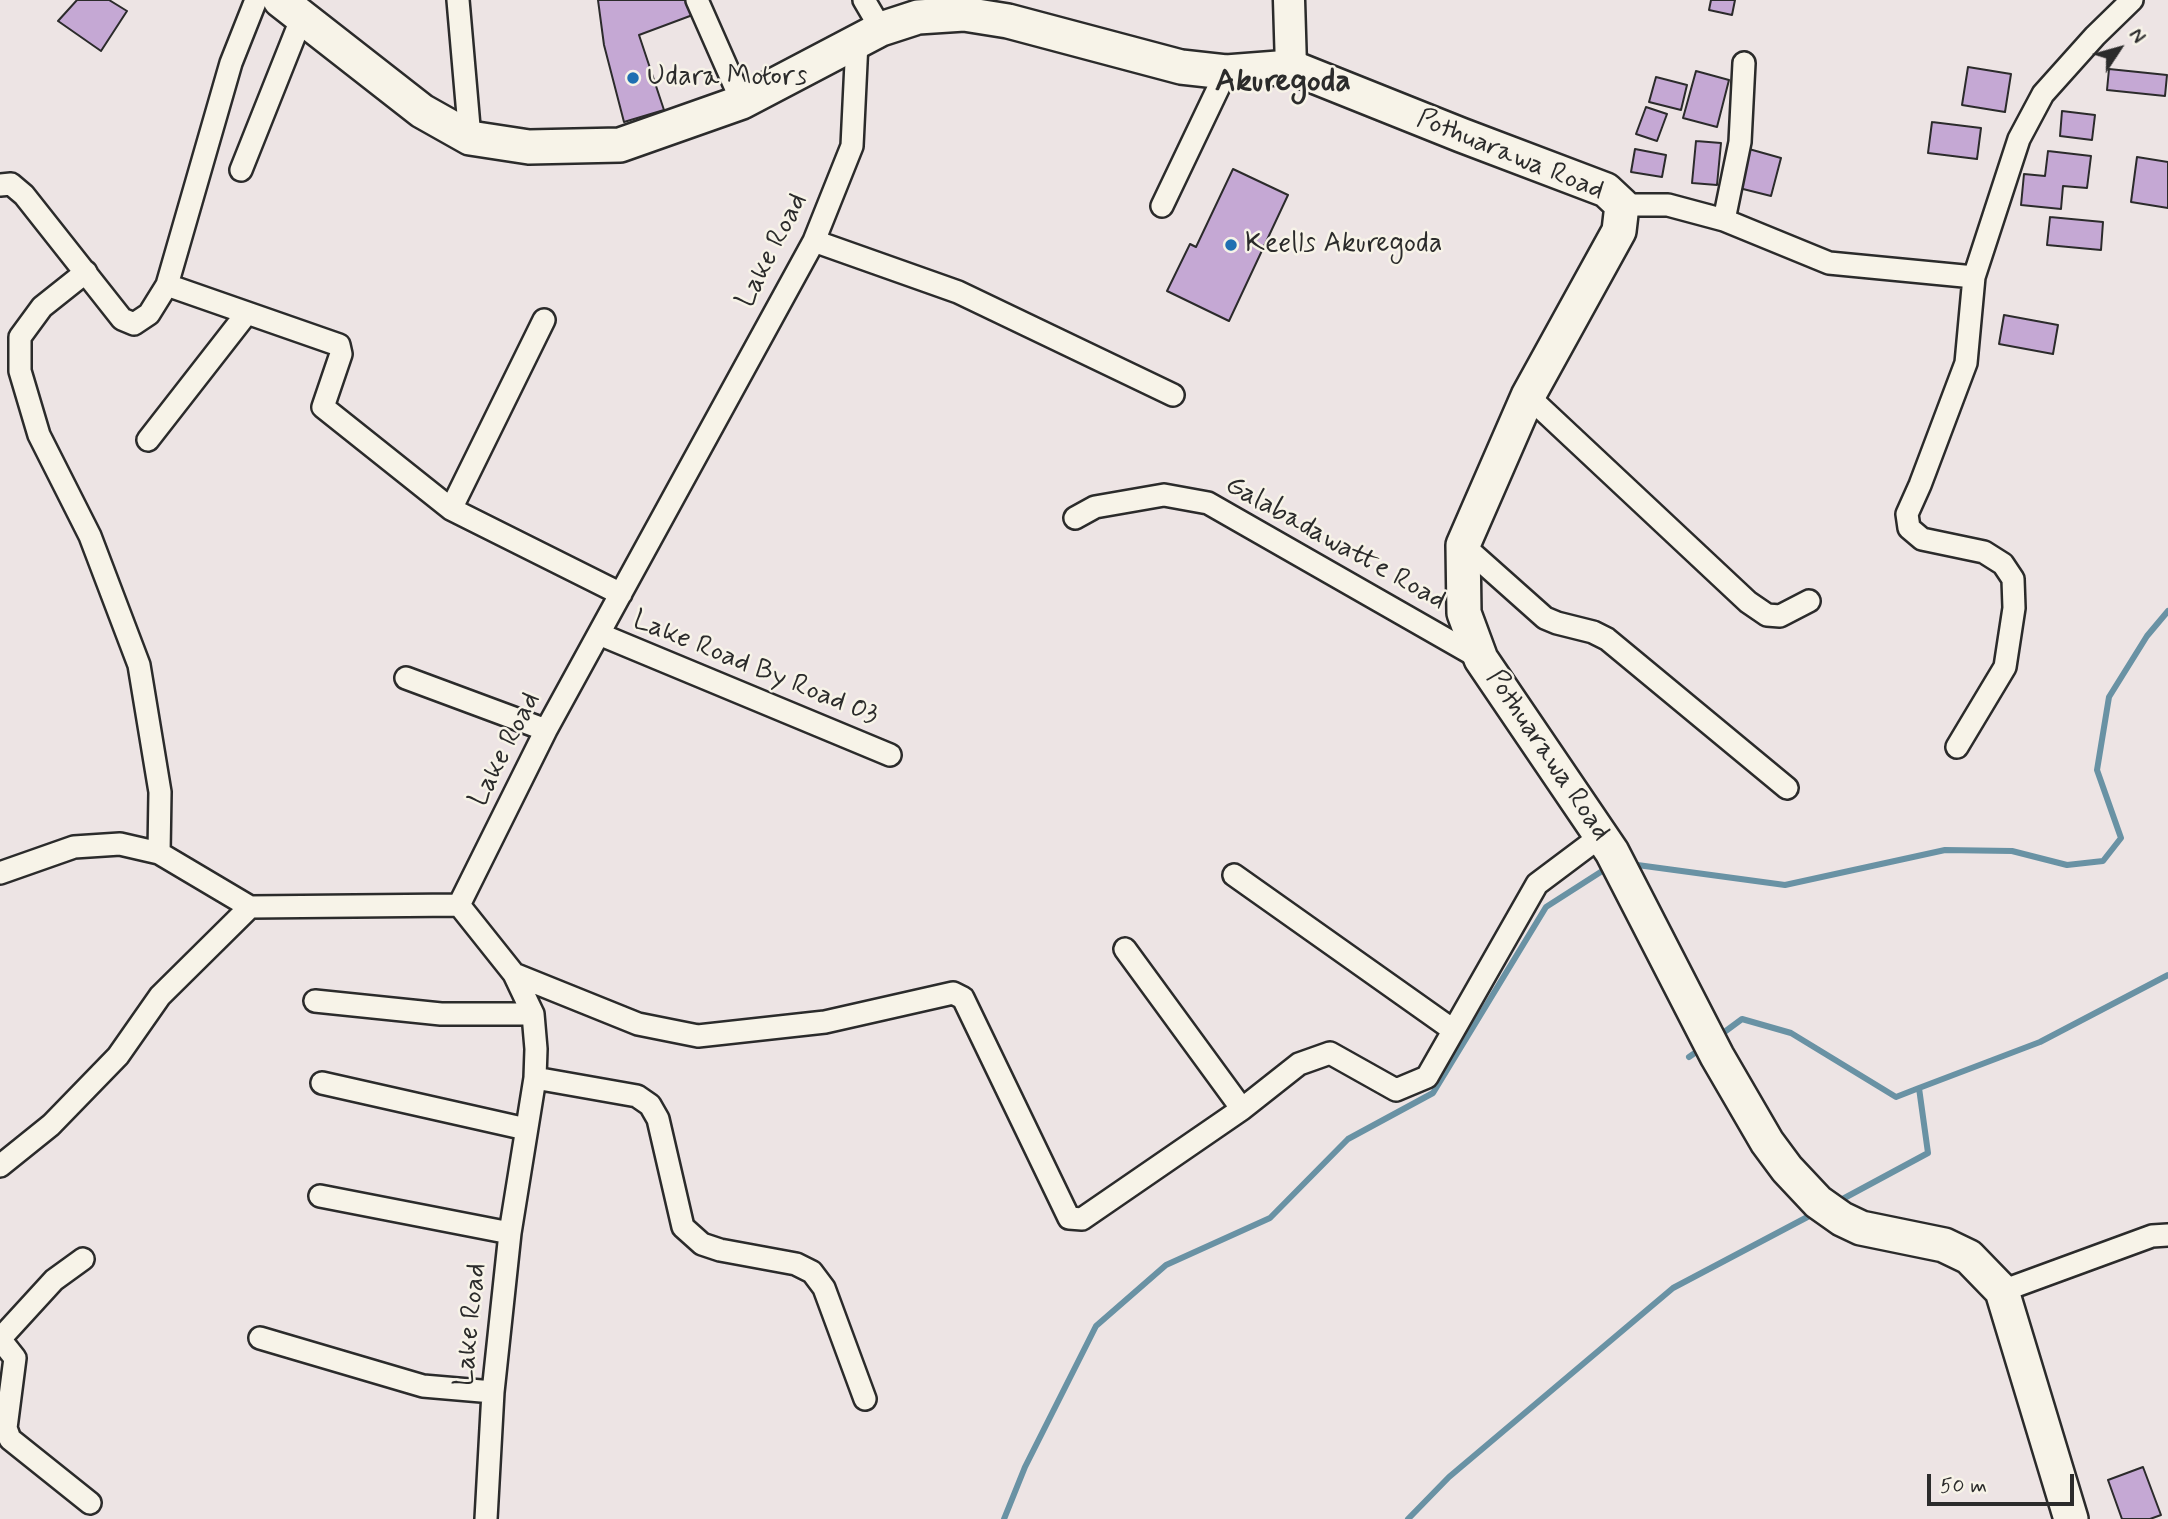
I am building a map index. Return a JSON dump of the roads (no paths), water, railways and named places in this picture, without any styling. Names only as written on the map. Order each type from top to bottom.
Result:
[{"type":"main road","points":[[291,9],[422,111],[470,138],[529,147],[620,145],[742,102],[869,36],[918,16],[1008,10],[1181,67],[1226,72],[1291,67]]},
{"type":"main road","name":"Pothuarawa Road","points":[[1291,67],[1606,190],[1622,205],[1619,231],[1528,396],[1463,545],[1464,612],[1481,659],[1607,844],[1634,891],[1717,1056],[1767,1142],[1830,1210],[1861,1228],[1944,1245],[1969,1257],[2002,1291],[2071,1519]]},
{"type":"street","points":[[0,185],[11,184],[24,195],[122,319],[134,324],[149,314],[167,285],[231,63],[256,0]]},
{"type":"street","points":[[458,0],[470,138]]},
{"type":"street","points":[[697,0],[742,102]]},
{"type":"street","points":[[864,0],[869,36]]},
{"type":"street","points":[[1289,0],[1291,67]]},
{"type":"street","points":[[1957,747],[2005,667],[2014,608],[2013,579],[2003,564],[1984,552],[1922,539],[1909,528],[1907,514],[1966,363],[1974,277],[2019,139],[2043,94],[2095,36],[2132,0]]},
{"type":"street","points":[[241,170],[291,9]]},
{"type":"street","name":"Lake Road","points":[[486,1519],[492,1392],[510,1233],[535,1079],[536,1049],[533,1014],[514,974],[458,905],[546,730],[814,242],[852,146],[869,36]]},
{"type":"street","points":[[1724,220],[1740,142],[1744,63]]},
{"type":"street","points":[[1162,205],[1226,72]]},
{"type":"street","points":[[1622,205],[1668,205],[1724,220],[1829,264],[1974,277]]},
{"type":"street","points":[[814,242],[958,292],[1173,395]]},
{"type":"street","points":[[86,272],[42,307],[20,337],[20,371],[39,435],[90,536],[139,665],[160,792],[159,853]]},
{"type":"street","points":[[167,285],[339,345],[341,354],[323,407],[451,509],[621,594]]},
{"type":"street","points":[[148,440],[247,313]]},
{"type":"street","points":[[451,509],[544,320]]},
{"type":"street","points":[[1528,396],[1748,602],[1767,615],[1780,616],[1809,601]]},
{"type":"street","name":"Galabadawatte Road","points":[[1075,518],[1095,507],[1164,495],[1208,503],[1481,659]]},
{"type":"street","points":[[1463,545],[1545,618],[1557,624],[1593,632],[1607,639],[1787,788]]},
{"type":"street","name":"Lake Road By Road 03","points":[[598,634],[890,755]]},
{"type":"street","points":[[406,678],[546,730]]},
{"type":"street","points":[[1,870],[74,847],[120,844],[159,853],[250,907],[458,905]]},
{"type":"street","points":[[514,974],[638,1024],[698,1036],[825,1022],[953,993],[963,998],[1069,1218],[1082,1219],[1242,1109],[1299,1064],[1330,1053],[1396,1090],[1427,1077],[1537,884],[1607,844]]},
{"type":"street","points":[[1234,874],[1453,1030]]},
{"type":"street","points":[[0,1166],[51,1125],[118,1056],[160,996],[250,907]]},
{"type":"street","points":[[1125,949],[1242,1109]]},
{"type":"street","points":[[315,1001],[441,1014],[533,1014]]},
{"type":"street","points":[[535,1079],[637,1096],[650,1105],[658,1119],[683,1227],[702,1244],[720,1250],[796,1264],[812,1272],[824,1289],[865,1399]]},
{"type":"street","points":[[322,1083],[526,1129]]},
{"type":"street","points":[[320,1196],[510,1233]]},
{"type":"street","points":[[2002,1291],[2152,1236],[2168,1235]]},
{"type":"street","points":[[83,1259],[54,1280],[0,1339],[15,1358],[6,1428],[10,1439],[90,1503]]},
{"type":"street","points":[[260,1338],[423,1386],[492,1392]]},
{"type":"waterway","points":[[1630,864],[1785,885],[1945,850],[2012,851],[2067,865],[2103,861],[2121,838],[2097,770],[2109,697],[2147,636],[2168,611]]},
{"type":"waterway","points":[[1004,1519],[1025,1467],[1096,1326],[1166,1265],[1270,1218],[1348,1139],[1433,1093],[1546,907],[1610,866]]},
{"type":"waterway","points":[[1837,1202],[1928,1153],[1919,1088],[2040,1042],[2168,975]]},
{"type":"waterway","points":[[1719,1036],[1742,1019],[1791,1033],[1896,1097],[1919,1088]]},
{"type":"waterway","points":[[1689,1057],[1702,1048]]},
{"type":"waterway","points":[[1408,1519],[1449,1477],[1673,1288],[1815,1213]]},
{"type":"place","name":"Udara Motors","points":[[633,78]]},
{"type":"place","name":"Keells Akuregoda","points":[[1231,245]]},
{"type":"district","name":"Akuregoda","points":[[1283,83]]}]
